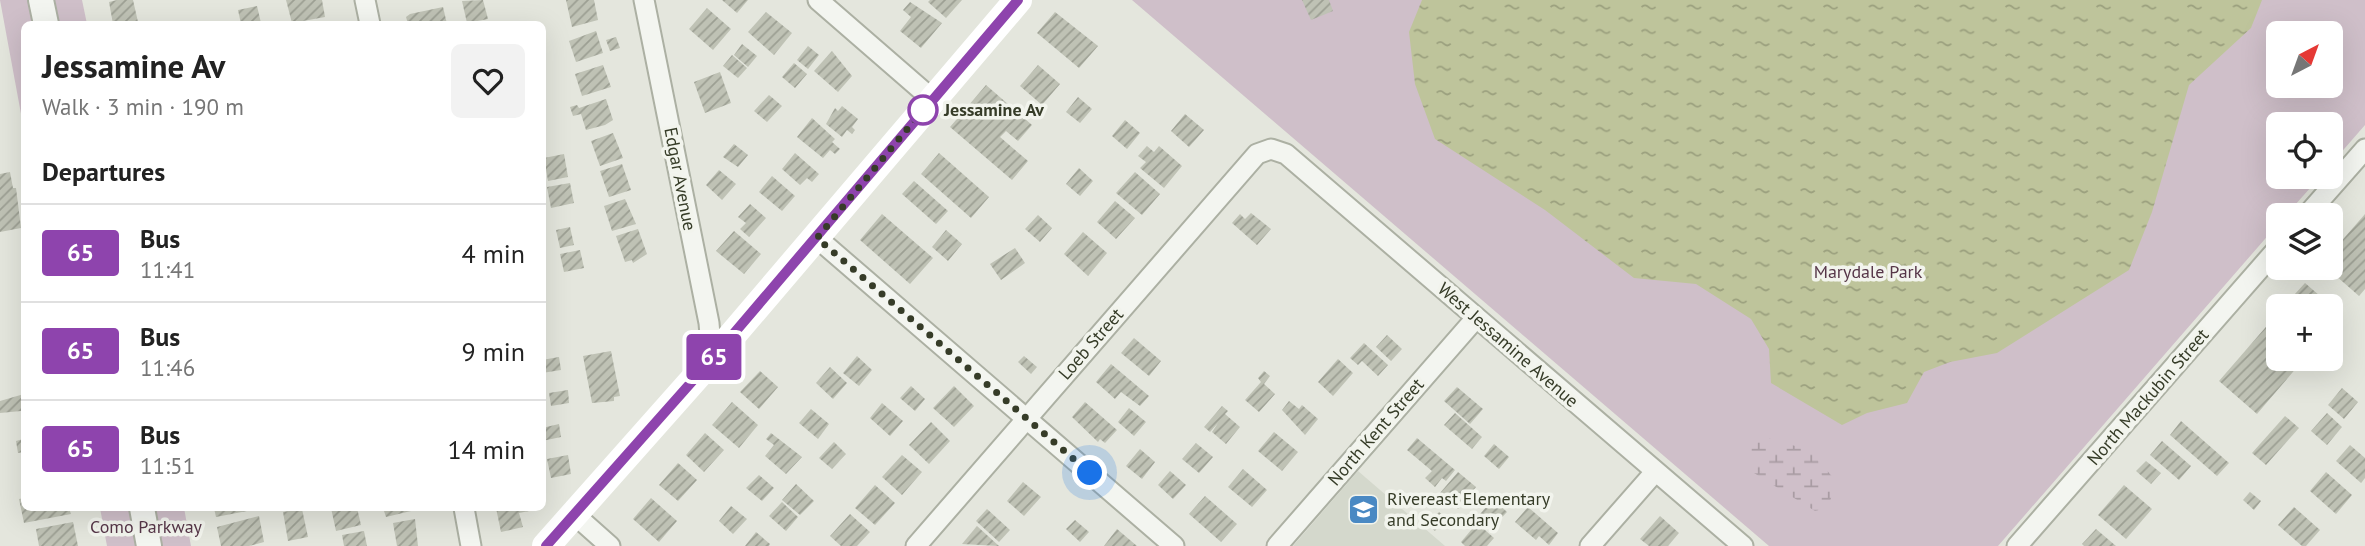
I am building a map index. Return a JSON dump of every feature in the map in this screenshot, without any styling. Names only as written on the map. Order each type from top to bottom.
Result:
[{"type":"main road","points":[[546,546],[817,238],[1018,0]]},
{"type":"street","points":[[41,0],[45,21]]},
{"type":"street","points":[[365,0],[369,21]]},
{"type":"street","name":"Edgar Avenue","points":[[644,0],[709,323],[712,359]]},
{"type":"street","points":[[818,0],[932,99]]},
{"type":"street","name":"West Jessamine Avenue","points":[[1271,149],[1286,154],[1743,546]]},
{"type":"street","name":"Loeb Street","points":[[916,546],[1257,154],[1271,149]]},
{"type":"street","points":[[2318,203],[2365,149]]},
{"type":"street","points":[[817,238],[1174,546]]},
{"type":"street","name":"North Mackubin Street","points":[[2017,546],[2266,262]]},
{"type":"street","name":"North Kent Street","points":[[1277,546],[1476,318]]},
{"type":"street","points":[[1590,546],[1655,472]]},
{"type":"street","points":[[143,511],[149,546]]},
{"type":"street","points":[[465,511],[471,546]]},
{"type":"street","points":[[575,515],[610,546]]},
{"type":"shaded area","name":"Rivereast Elementary and Secondary","points":[[1358,471],[1445,546],[1293,546]]},
{"type":"green space","points":[[0,0],[82,0],[86,21],[21,21],[21,114]]},
{"type":"green space","name":"Marydale Park","points":[[1132,0],[2365,0],[2365,125],[2343,150],[2343,112],[2266,112],[2266,189],[2309,189],[2297,203],[2266,203],[2266,238],[1998,546],[1769,546]]},
{"type":"green space","points":[[1764,437],[1809,450],[1836,481],[1828,508],[1815,511],[1754,473],[1746,448],[1753,440]]},
{"type":"green space","name":"Como Parkway","points":[[101,511],[185,511],[191,546],[107,546]]},
{"type":"water","points":[[1422,0],[2262,0],[2251,28],[2189,85],[2152,212],[2129,270],[1997,353],[1950,362],[1924,372],[1907,403],[1867,413],[1842,425],[1771,383],[1769,349],[1751,319],[1696,284],[1634,278],[1545,210],[1435,139],[1415,84],[1409,32]]},
{"type":"building","points":[[133,0],[138,21],[112,21],[109,2]]},
{"type":"building","points":[[286,0],[322,0],[325,17],[291,21]]},
{"type":"building","points":[[483,0],[488,19],[467,21],[462,1]]},
{"type":"building","points":[[566,0],[594,0],[598,20],[572,27]]},
{"type":"building","points":[[722,0],[748,0],[737,13]]},
{"type":"building","points":[[962,0],[946,18],[928,2]]},
{"type":"building","points":[[1302,0],[1329,0],[1333,11],[1311,20]]},
{"type":"building","points":[[910,2],[942,23],[921,48],[900,31],[911,17],[903,10]]},
{"type":"building","points":[[257,6],[261,21],[240,21],[238,10]]},
{"type":"building","points":[[443,7],[446,21],[407,21],[406,17]]},
{"type":"building","points":[[707,8],[731,29],[713,50],[689,29]]},
{"type":"building","points":[[766,12],[792,33],[774,55],[748,32]]},
{"type":"building","points":[[1055,12],[1098,46],[1079,68],[1037,33]]},
{"type":"building","points":[[596,31],[603,53],[576,62],[569,41]]},
{"type":"building","points":[[616,37],[620,48],[610,51],[606,40]]},
{"type":"building","points":[[742,44],[757,56],[748,67],[734,55]]},
{"type":"building","points":[[808,46],[819,55],[808,69],[797,60]]},
{"type":"building","points":[[832,51],[852,76],[838,92],[814,71]]},
{"type":"building","points":[[732,55],[747,68],[738,78],[723,66]]},
{"type":"building","points":[[794,63],[807,74],[795,88],[782,77]]},
{"type":"building","points":[[603,65],[611,87],[582,96],[575,74]]},
{"type":"building","points":[[1038,65],[1060,84],[1042,105],[1020,86]]},
{"type":"building","points":[[720,72],[731,103],[705,113],[694,82]]},
{"type":"building","points":[[986,85],[1032,125],[1018,141],[1006,131],[1000,137],[1028,161],[1012,180],[950,127]]},
{"type":"building","points":[[769,95],[782,106],[767,122],[754,111]]},
{"type":"building","points":[[1078,97],[1092,109],[1080,123],[1066,112]]},
{"type":"building","points":[[606,99],[613,120],[605,125],[586,130],[581,114],[573,116],[570,107],[577,105],[579,108]]},
{"type":"building","points":[[842,106],[858,119],[852,127],[855,130],[852,134],[847,130],[842,137],[826,124],[835,108],[838,111]]},
{"type":"building","points":[[1185,114],[1204,130],[1189,147],[1171,131]]},
{"type":"building","points":[[812,118],[835,139],[832,142],[840,149],[835,154],[830,150],[823,158],[797,137]]},
{"type":"building","points":[[1125,120],[1140,133],[1127,149],[1112,136]]},
{"type":"building","points":[[613,133],[623,158],[600,166],[591,141]]},
{"type":"building","points":[[734,144],[748,155],[738,167],[723,157]]},
{"type":"building","points":[[1147,146],[1154,152],[1159,146],[1182,166],[1164,188],[1140,168],[1146,162],[1138,156]]},
{"type":"building","points":[[795,153],[819,174],[812,182],[807,178],[800,185],[782,169]]},
{"type":"building","points":[[939,153],[989,197],[971,218],[921,174]]},
{"type":"building","points":[[564,154],[568,177],[548,181],[546,158]]},
{"type":"building","points":[[622,164],[631,190],[609,197],[600,171]]},
{"type":"building","points":[[1079,168],[1093,181],[1080,196],[1066,184]]},
{"type":"building","points":[[719,170],[736,184],[722,200],[706,185]]},
{"type":"building","points":[[10,172],[13,188],[16,188],[21,228],[0,232],[0,174]]},
{"type":"building","points":[[1135,172],[1160,194],[1142,215],[1116,193]]},
{"type":"building","points":[[772,176],[795,196],[782,211],[759,192]]},
{"type":"building","points":[[914,181],[948,211],[936,224],[902,194]]},
{"type":"building","points":[[570,183],[574,203],[551,208],[547,187]]},
{"type":"building","points":[[625,199],[636,224],[612,231],[604,206]]},
{"type":"building","points":[[1115,201],[1135,218],[1116,239],[1097,222]]},
{"type":"building","points":[[750,204],[766,218],[749,237],[740,229],[746,223],[738,217]]},
{"type":"building","points":[[1251,213],[1271,229],[1257,245],[1232,223],[1240,214],[1245,219]]},
{"type":"building","points":[[882,214],[933,258],[910,284],[860,240]]},
{"type":"building","points":[[2365,214],[2365,289],[2359,296],[2341,280],[2343,280],[2343,239]]},
{"type":"building","points":[[1038,215],[1052,228],[1040,242],[1025,229]]},
{"type":"building","points":[[570,227],[574,245],[560,248],[556,230]]},
{"type":"building","points":[[638,229],[647,254],[633,263],[632,260],[625,262],[616,236]]},
{"type":"building","points":[[946,230],[962,244],[948,261],[932,247]]},
{"type":"building","points":[[734,231],[761,254],[744,274],[716,251]]},
{"type":"building","points":[[1083,232],[1107,253],[1088,276],[1064,254]]},
{"type":"building","points":[[1015,248],[1025,263],[1001,280],[990,264]]},
{"type":"building","points":[[580,250],[584,268],[564,272],[560,254]]},
{"type":"building","points":[[2305,283],[2318,294],[2295,294]]},
{"type":"building","points":[[2266,327],[2266,371],[2294,371],[2257,414],[2219,381]]},
{"type":"building","points":[[1387,335],[1402,349],[1391,361],[1376,347]]},
{"type":"building","points":[[1134,338],[1161,361],[1149,376],[1121,353]]},
{"type":"building","points":[[1364,343],[1388,365],[1378,376],[1362,361],[1358,365],[1350,358]]},
{"type":"building","points":[[611,351],[620,396],[614,397],[614,401],[592,403],[583,356]]},
{"type":"building","points":[[857,356],[872,370],[859,386],[843,373]]},
{"type":"building","points":[[1024,356],[1037,367],[1031,374],[1018,362]]},
{"type":"building","points":[[559,357],[561,370],[546,372],[546,359]]},
{"type":"building","points":[[1338,359],[1353,373],[1333,396],[1318,382]]},
{"type":"building","points":[[1111,364],[1149,396],[1140,406],[1121,392],[1115,399],[1096,382]]},
{"type":"building","points":[[830,367],[847,383],[833,399],[816,383]]},
{"type":"building","points":[[760,371],[778,387],[759,409],[740,392]]},
{"type":"building","points":[[1264,371],[1270,376],[1264,384],[1275,394],[1259,412],[1245,400],[1261,382],[1258,378]]},
{"type":"building","points":[[911,386],[925,399],[915,411],[900,398]]},
{"type":"building","points":[[954,386],[974,406],[954,427],[933,408]]},
{"type":"building","points":[[1457,387],[1483,409],[1470,424],[1444,401]]},
{"type":"building","points":[[2342,388],[2358,402],[2344,419],[2328,405]]},
{"type":"building","points":[[568,390],[569,403],[551,406],[549,393]]},
{"type":"building","points":[[21,395],[21,411],[0,413],[0,401]]},
{"type":"building","points":[[1289,401],[1299,409],[1302,405],[1318,419],[1305,435],[1282,410]]},
{"type":"building","points":[[732,402],[758,425],[739,448],[712,425]]},
{"type":"building","points":[[1085,402],[1117,430],[1105,443],[1100,439],[1098,442],[1072,417]]},
{"type":"building","points":[[882,403],[903,421],[890,436],[870,418]]},
{"type":"building","points":[[1222,406],[1228,411],[1225,414],[1240,427],[1226,444],[1212,432],[1218,423],[1210,432],[1204,427]]},
{"type":"building","points":[[1129,408],[1146,422],[1134,436],[1118,422]]},
{"type":"building","points":[[811,409],[829,424],[818,439],[799,423]]},
{"type":"building","points":[[1455,413],[1482,437],[1472,449],[1444,425]]},
{"type":"building","points":[[2327,413],[2342,427],[2327,445],[2311,431]]},
{"type":"building","points":[[2285,416],[2299,428],[2266,465],[2252,453]]},
{"type":"building","points":[[2181,421],[2229,463],[2217,476],[2170,435]]},
{"type":"building","points":[[931,422],[950,441],[929,464],[909,445]]},
{"type":"building","points":[[559,424],[561,437],[546,440],[546,427]]},
{"type":"building","points":[[1274,432],[1298,452],[1282,471],[1258,451]]},
{"type":"building","points":[[705,433],[724,450],[704,472],[686,455]]},
{"type":"building","points":[[771,433],[802,457],[786,474],[765,456],[774,445],[766,439]]},
{"type":"building","points":[[1417,438],[1455,470],[1446,481],[1442,478],[1435,487],[1425,478],[1432,471],[1407,450]]},
{"type":"building","points":[[21,440],[21,452],[18,453],[16,441]]},
{"type":"building","points":[[2162,441],[2191,466],[2179,480],[2150,455]]},
{"type":"building","points":[[834,442],[846,454],[832,469],[819,458]]},
{"type":"building","points":[[1196,443],[1213,457],[1199,473],[1182,459]]},
{"type":"building","points":[[1494,444],[1509,457],[1499,469],[1484,456]]},
{"type":"building","points":[[2350,445],[2365,458],[2365,478],[2361,483],[2336,461]]},
{"type":"building","points":[[1140,449],[1155,462],[1142,479],[1126,466]]},
{"type":"building","points":[[568,455],[571,474],[551,478],[547,459]]},
{"type":"building","points":[[902,455],[922,472],[902,495],[882,477]]},
{"type":"building","points":[[2146,461],[2161,473],[2151,484],[2136,471]]},
{"type":"building","points":[[678,463],[697,480],[678,501],[659,485]]},
{"type":"building","points":[[1243,469],[1267,490],[1252,507],[1228,487]]},
{"type":"building","points":[[1170,471],[1186,485],[1173,499],[1158,485]]},
{"type":"building","points":[[1458,472],[1476,487],[1458,509],[1440,493]]},
{"type":"building","points":[[2326,472],[2352,495],[2336,514],[2310,491]]},
{"type":"building","points":[[759,475],[774,488],[762,501],[746,488]]},
{"type":"building","points":[[1023,482],[1041,497],[1024,516],[1007,501]]},
{"type":"building","points":[[796,484],[814,501],[800,515],[782,500]]},
{"type":"building","points":[[875,485],[895,503],[875,525],[855,508]]},
{"type":"building","points":[[2124,485],[2152,509],[2126,539],[2098,515]]},
{"type":"building","points":[[2250,492],[2261,501],[2254,510],[2243,500]]},
{"type":"building","points":[[1205,496],[1237,524],[1221,542],[1189,514]]},
{"type":"building","points":[[651,498],[677,521],[659,542],[633,519]]},
{"type":"building","points":[[1493,499],[1507,512],[1494,526],[1480,514]]},
{"type":"building","points":[[782,502],[798,517],[786,531],[769,516]]},
{"type":"building","points":[[731,506],[747,519],[733,534],[719,521]]},
{"type":"building","points":[[1528,507],[1558,533],[1549,545],[1539,536],[1536,540],[1515,522]]},
{"type":"building","points":[[2294,507],[2320,530],[2306,546],[2302,546],[2278,525]]},
{"type":"building","points":[[987,509],[1010,530],[999,542],[976,521]]},
{"type":"building","points":[[22,511],[70,511],[71,514],[24,523]]},
{"type":"building","points":[[215,511],[247,511],[216,517]]},
{"type":"building","points":[[302,511],[308,537],[288,541],[283,512]]},
{"type":"building","points":[[332,511],[358,511],[361,525],[336,531]]},
{"type":"building","points":[[384,511],[411,511],[386,517]]},
{"type":"building","points":[[497,511],[529,511],[519,513],[523,527],[501,532]]},
{"type":"building","points":[[1439,512],[1446,518],[1435,531],[1427,525]]},
{"type":"building","points":[[850,514],[870,532],[857,546],[841,546],[830,536]]},
{"type":"building","points":[[259,516],[264,542],[249,546],[221,546],[217,527]]},
{"type":"building","points":[[1660,516],[1679,533],[1668,546],[1649,546],[1640,539]]},
{"type":"building","points":[[415,519],[418,546],[397,546],[393,523]]},
{"type":"building","points":[[1075,520],[1089,532],[1080,542],[1066,529]]},
{"type":"building","points":[[73,522],[78,546],[39,546],[36,529]]},
{"type":"building","points":[[1477,523],[1494,538],[1487,546],[1465,546],[1461,542]]},
{"type":"building","points":[[977,526],[999,546],[962,544]]},
{"type":"building","points":[[1117,529],[1137,546],[1104,546]]},
{"type":"building","points":[[2096,529],[2116,546],[2084,546],[2082,544]]},
{"type":"building","points":[[364,531],[367,546],[344,546],[342,535]]},
{"type":"building","points":[[756,532],[770,544],[769,546],[745,546]]},
{"type":"bus line","name":"65","points":[[546,546],[817,238],[1018,0]]},
{"type":"place","name":"Jessamine Av","points":[[923,110]]},
{"type":"place","name":"Rivereast Elementary and Secondary","points":[[1364,509]]},
{"type":"route","points":[[923,110],[817,238],[1090,473]]}]
